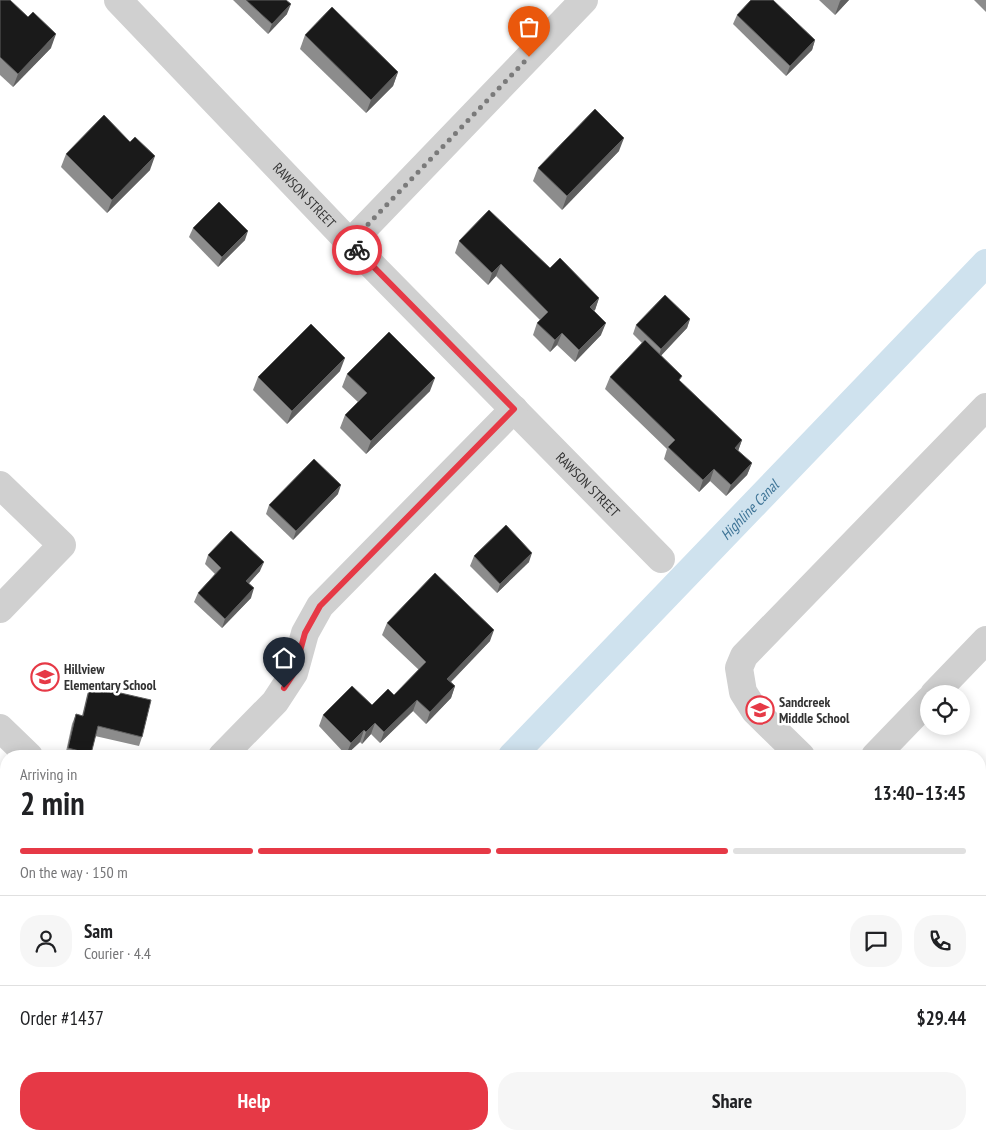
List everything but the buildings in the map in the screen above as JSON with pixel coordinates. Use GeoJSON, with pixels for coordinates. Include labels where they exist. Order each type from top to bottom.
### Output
{"type":"FeatureCollection","features":[{"type":"Feature","properties":{"kind":"street","name":"RAWSON STREET"},"geometry":{"type":"LineString","coordinates":[[118,0],[350,243],[661,558]]}},
{"type":"Feature","properties":{"kind":"street"},"geometry":{"type":"LineString","coordinates":[[350,243],[584,0]]}},
{"type":"Feature","properties":{"kind":"street"},"geometry":{"type":"LineString","coordinates":[[795,750],[756,711],[743,692],[739,668],[744,656],[986,407]]}},
{"type":"Feature","properties":{"kind":"street"},"geometry":{"type":"LineString","coordinates":[[228,750],[275,702],[294,673],[305,633],[320,606],[514,409]]}},
{"type":"Feature","properties":{"kind":"street"},"geometry":{"type":"LineString","coordinates":[[0,485],[62,545],[0,609]]}},
{"type":"Feature","properties":{"kind":"street"},"geometry":{"type":"LineString","coordinates":[[943,685],[986,640]]}},
{"type":"Feature","properties":{"kind":"street"},"geometry":{"type":"LineString","coordinates":[[881,750],[920,709]]}},
{"type":"Feature","properties":{"kind":"street"},"geometry":{"type":"LineString","coordinates":[[0,728],[22,750]]}},
{"type":"Feature","properties":{"kind":"waterway","name":"Highline Canal"},"geometry":{"type":"LineString","coordinates":[[518,750],[986,263]]}},
{"type":"Feature","properties":{"kind":"way so far"},"geometry":{"type":"LineString","coordinates":[[357,250],[350,243],[529,57]]}},
{"type":"Feature","properties":{"kind":"place","name":"Hillview Elementary School"},"geometry":{"type":"Point","coordinates":[45,677]}},
{"type":"Feature","properties":{"kind":"place","name":"Sandcreek Middle School"},"geometry":{"type":"Point","coordinates":[760,710]}},
{"type":"Feature","properties":{"kind":"route"},"geometry":{"type":"LineString","coordinates":[[284,688],[294,673],[305,633],[320,606],[514,409],[357,250]]}}]}
